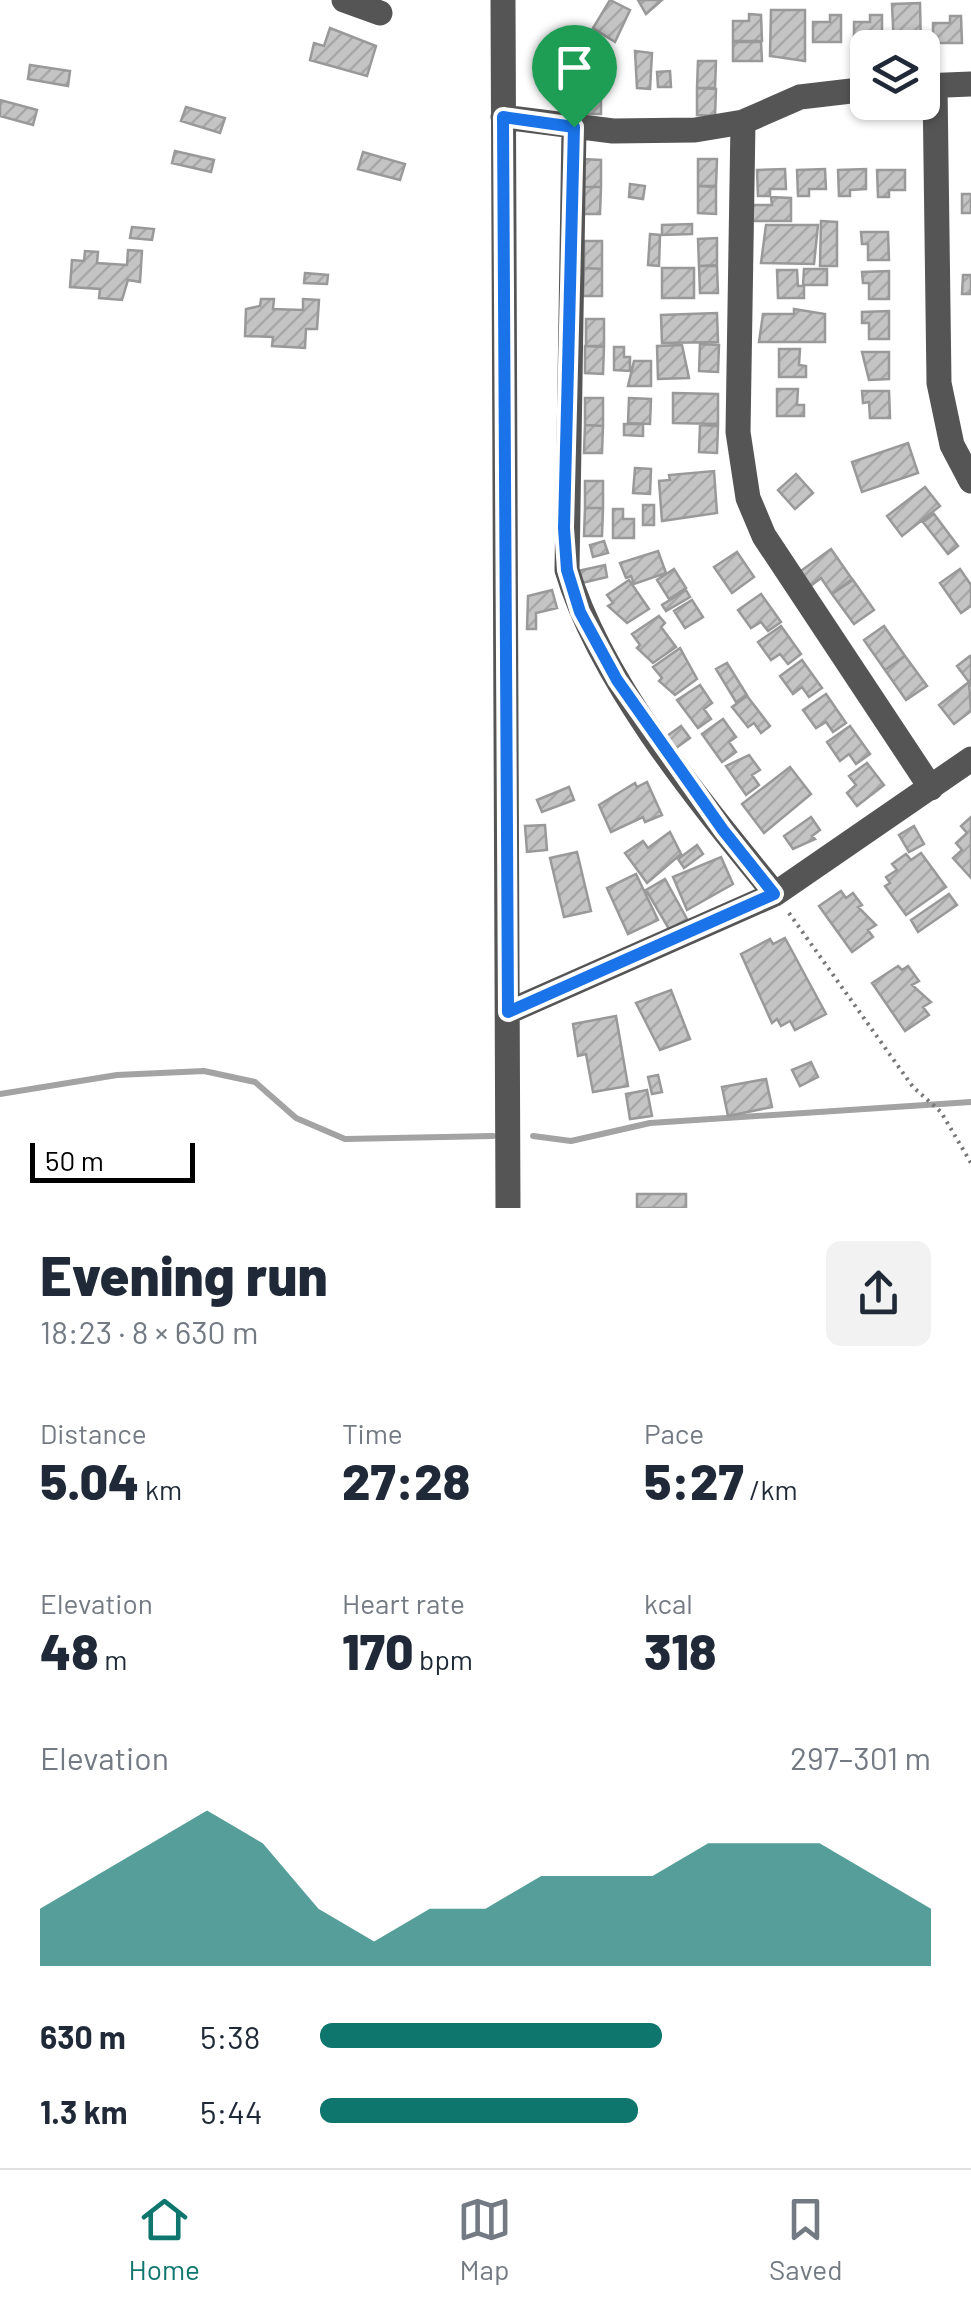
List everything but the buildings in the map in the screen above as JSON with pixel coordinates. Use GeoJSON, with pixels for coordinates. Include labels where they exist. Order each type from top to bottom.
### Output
{"type":"FeatureCollection","features":[{"type":"Feature","properties":{"kind":"street"},"geometry":{"type":"LineString","coordinates":[[344,0],[380,13]]}},
{"type":"Feature","properties":{"kind":"street"},"geometry":{"type":"LineString","coordinates":[[503,0],[508,1208]]}},
{"type":"Feature","properties":{"kind":"street"},"geometry":{"type":"LineString","coordinates":[[940,85],[971,84]]}},
{"type":"Feature","properties":{"kind":"street"},"geometry":{"type":"LineString","coordinates":[[503,117],[574,127],[696,130],[743,122],[800,96],[850,91]]}},
{"type":"Feature","properties":{"kind":"street"},"geometry":{"type":"LineString","coordinates":[[930,120],[939,383],[952,445],[971,482]]}},
{"type":"Feature","properties":{"kind":"street"},"geometry":{"type":"LineString","coordinates":[[743,122],[738,432],[748,498],[764,536],[931,788]]}},
{"type":"Feature","properties":{"kind":"street"},"geometry":{"type":"LineString","coordinates":[[574,127],[564,528],[567,570],[580,612],[617,680],[723,830],[774,894]]}},
{"type":"Feature","properties":{"kind":"street"},"geometry":{"type":"LineString","coordinates":[[508,1012],[774,894],[971,760]]}},
{"type":"Feature","properties":{"kind":"path"},"geometry":{"type":"LineString","coordinates":[[774,894],[913,1087],[940,1112],[971,1163]]}},
{"type":"Feature","properties":{"kind":"waterway"},"geometry":{"type":"LineString","coordinates":[[0,1094],[117,1075],[204,1071],[255,1082],[296,1118],[345,1139],[493,1136]]}},
{"type":"Feature","properties":{"kind":"waterway"},"geometry":{"type":"LineString","coordinates":[[533,1136],[571,1141],[650,1123],[971,1102]]}},
{"type":"Feature","properties":{"kind":"route"},"geometry":{"type":"LineString","coordinates":[[503,117],[574,127],[564,528],[567,570],[580,612],[617,680],[723,830],[774,894],[508,1012],[503,117]]}}]}
